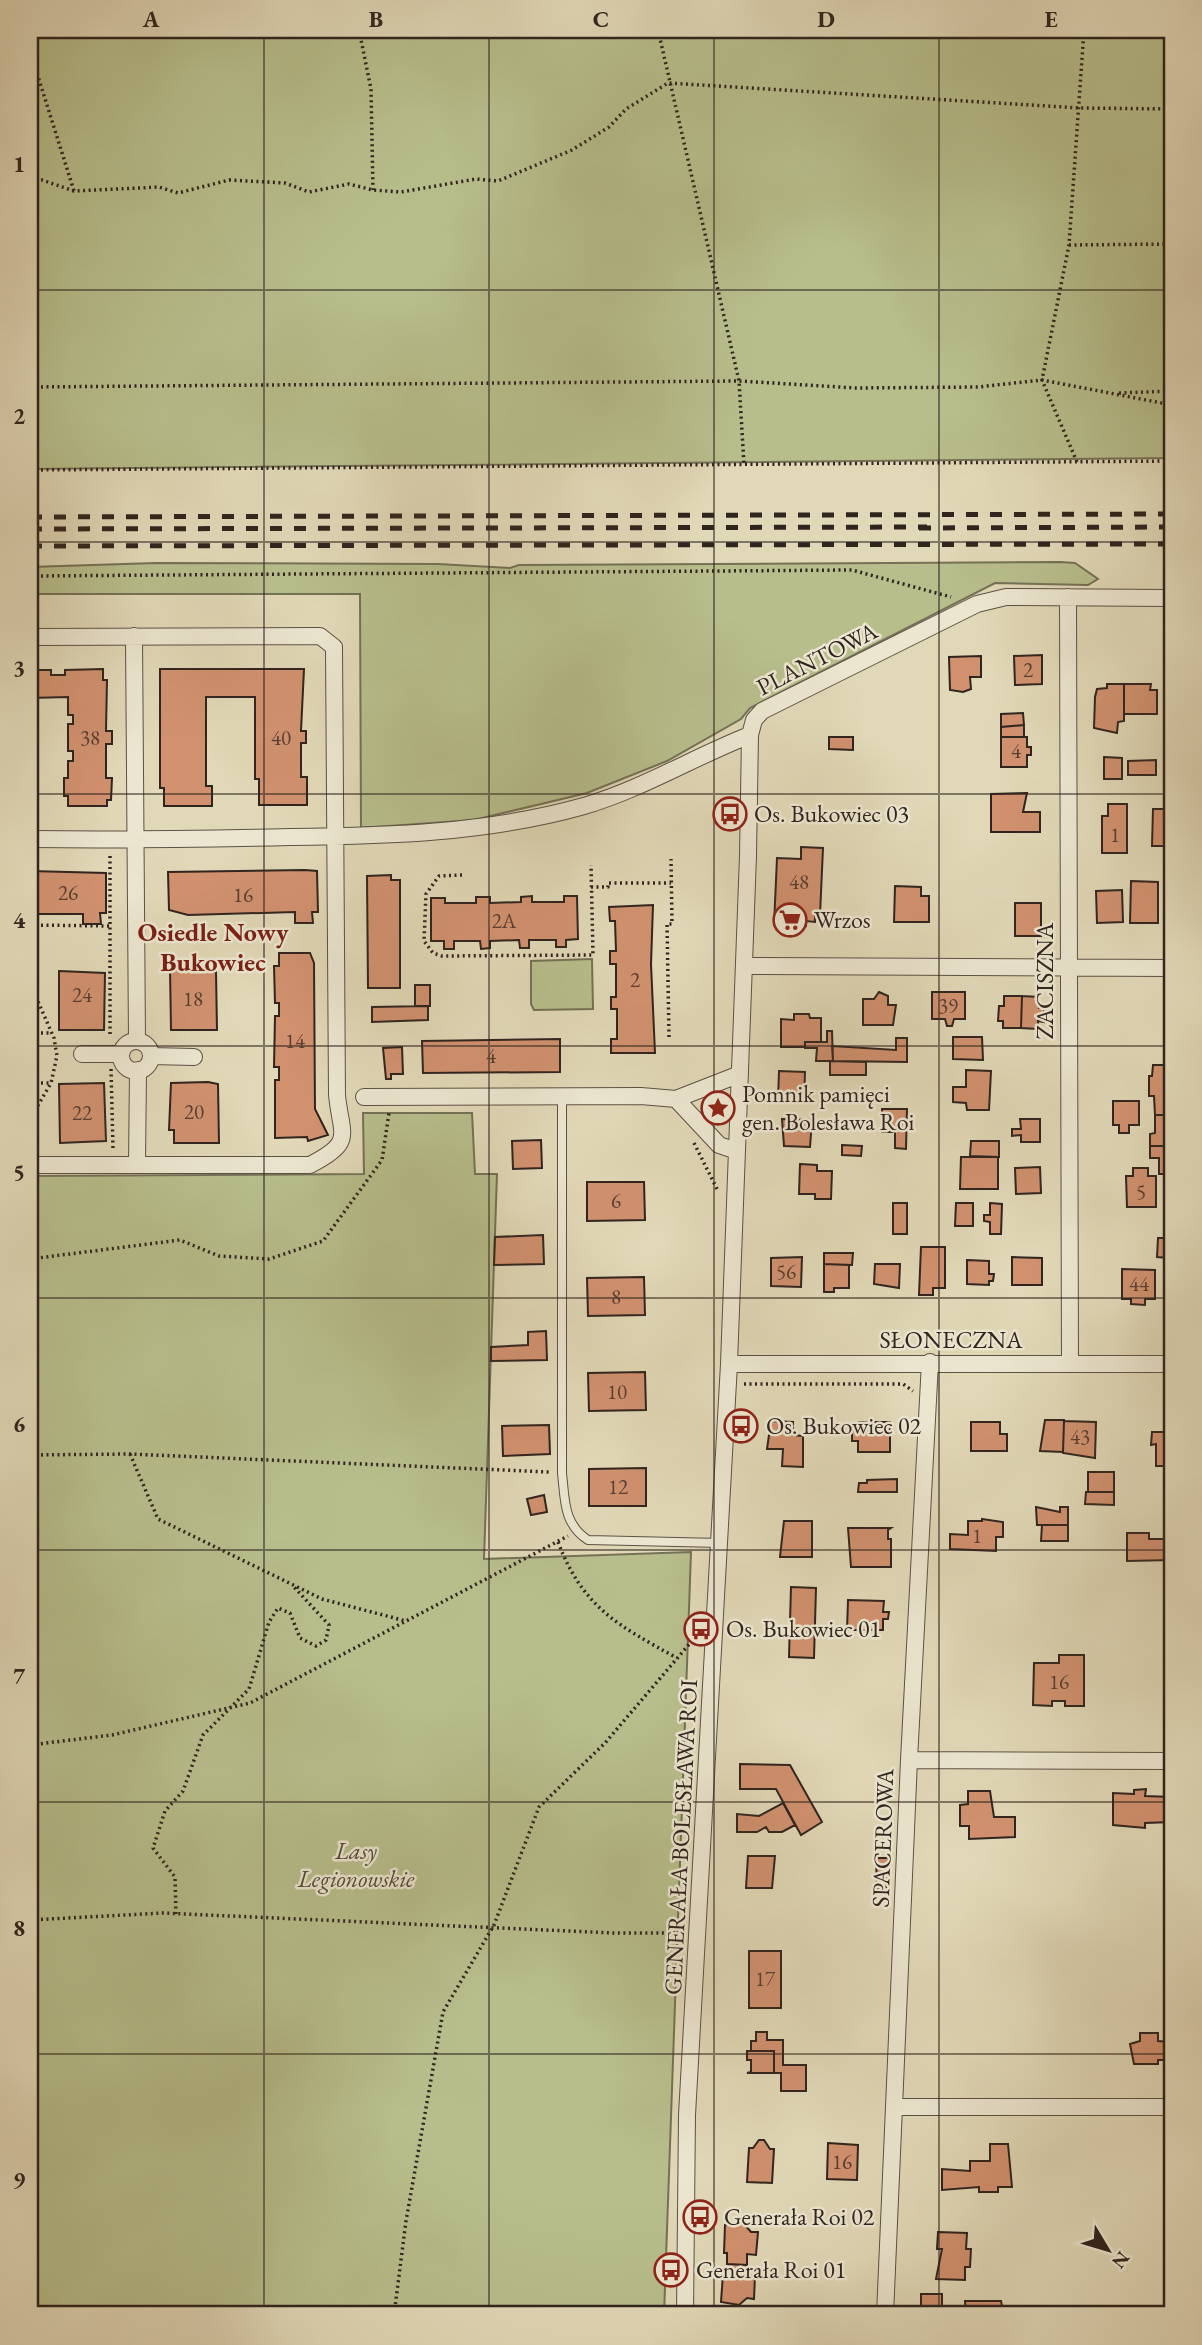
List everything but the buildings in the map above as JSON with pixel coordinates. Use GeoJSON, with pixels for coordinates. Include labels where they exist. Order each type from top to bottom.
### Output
{"type":"FeatureCollection","features":[{"type":"Feature","properties":{"kind":"street","name":"PLANTOWA"},"geometry":{"type":"LineString","coordinates":[[335,837],[454,831],[535,818],[586,805],[640,785],[750,735],[754,720],[762,711],[977,604],[1006,597],[1172,598]]}},
{"type":"Feature","properties":{"kind":"street","name":"ZACISZNA"},"geometry":{"type":"LineString","coordinates":[[1068,597],[1070,1364]]}},
{"type":"Feature","properties":{"kind":"street"},"geometry":{"type":"LineString","coordinates":[[134,636],[137,1041]]}},
{"type":"Feature","properties":{"kind":"street"},"geometry":{"type":"LineString","coordinates":[[30,637],[320,636],[331,642],[334,647],[337,1096],[345,1135],[335,1149],[310,1165],[30,1165]]}},
{"type":"Feature","properties":{"kind":"street","name":"GENERAŁA BOLESŁAWA ROI"},"geometry":{"type":"LineString","coordinates":[[685,2315],[687,2115],[729,1363],[750,735]]}},
{"type":"Feature","properties":{"kind":"street"},"geometry":{"type":"LineString","coordinates":[[30,839],[335,837]]}},
{"type":"Feature","properties":{"kind":"street"},"geometry":{"type":"LineString","coordinates":[[744,966],[1172,968]]}},
{"type":"Feature","properties":{"kind":"street"},"geometry":{"type":"LineString","coordinates":[[82,1055],[116,1054],[126,1044],[137,1041],[147,1046],[151,1056],[146,1067],[138,1070],[128,1068],[116,1054]]}},
{"type":"Feature","properties":{"kind":"street"},"geometry":{"type":"LineString","coordinates":[[151,1056],[194,1057]]}},
{"type":"Feature","properties":{"kind":"street"},"geometry":{"type":"LineString","coordinates":[[137,1163],[138,1070]]}},
{"type":"Feature","properties":{"kind":"street"},"geometry":{"type":"LineString","coordinates":[[364,1097],[676,1099],[740,1074]]}},
{"type":"Feature","properties":{"kind":"street"},"geometry":{"type":"LineString","coordinates":[[676,1099],[719,1145],[737,1151]]}},
{"type":"Feature","properties":{"kind":"street","name":"SPACEROWA"},"geometry":{"type":"LineString","coordinates":[[886,2315],[909,1760],[930,1362]]}},
{"type":"Feature","properties":{"kind":"street","name":"SŁONECZNA"},"geometry":{"type":"LineString","coordinates":[[729,1363],[1172,1364]]}},
{"type":"Feature","properties":{"kind":"street"},"geometry":{"type":"LineString","coordinates":[[909,1760],[1172,1761]]}},
{"type":"Feature","properties":{"kind":"street"},"geometry":{"type":"LineString","coordinates":[[895,2108],[1172,2107]]}},
{"type":"Feature","properties":{"kind":"lane"},"geometry":{"type":"LineString","coordinates":[[562,1097],[562,1473],[568,1518],[575,1530],[587,1540],[720,1543]]}},
{"type":"Feature","properties":{"kind":"path"},"geometry":{"type":"LineString","coordinates":[[30,30],[35,67],[74,191]]}},
{"type":"Feature","properties":{"kind":"path"},"geometry":{"type":"LineString","coordinates":[[359,30],[371,89],[373,190]]}},
{"type":"Feature","properties":{"kind":"path"},"geometry":{"type":"LineString","coordinates":[[658,30],[668,83],[739,381],[744,465]]}},
{"type":"Feature","properties":{"kind":"path"},"geometry":{"type":"LineString","coordinates":[[1077,463],[1042,380],[1069,244],[1084,30]]}},
{"type":"Feature","properties":{"kind":"path"},"geometry":{"type":"LineString","coordinates":[[30,181],[42,180],[74,191],[159,187],[178,193],[229,180],[285,183],[309,192],[349,184],[373,190],[401,192],[476,178],[498,181],[572,150],[610,127],[626,109],[668,83],[1080,108],[1172,109]]}},
{"type":"Feature","properties":{"kind":"path"},"geometry":{"type":"LineString","coordinates":[[1069,244],[1172,244]]}},
{"type":"Feature","properties":{"kind":"path"},"geometry":{"type":"LineString","coordinates":[[30,387],[739,381],[883,388],[978,387],[1042,380],[1172,404]]}},
{"type":"Feature","properties":{"kind":"path"},"geometry":{"type":"LineString","coordinates":[[1106,393],[1172,391]]}},
{"type":"Feature","properties":{"kind":"path"},"geometry":{"type":"LineString","coordinates":[[30,470],[1172,461]]}},
{"type":"Feature","properties":{"kind":"path"},"geometry":{"type":"LineString","coordinates":[[30,576],[852,570],[977,604]]}},
{"type":"Feature","properties":{"kind":"path"},"geometry":{"type":"LineString","coordinates":[[110,840],[110,926],[116,1054],[113,1155]]}},
{"type":"Feature","properties":{"kind":"path"},"geometry":{"type":"LineString","coordinates":[[669,1037],[667,924],[672,924],[671,859]]}},
{"type":"Feature","properties":{"kind":"path"},"geometry":{"type":"LineString","coordinates":[[462,875],[439,876],[426,894],[424,941],[433,953],[442,956],[593,955],[591,865]]}},
{"type":"Feature","properties":{"kind":"path"},"geometry":{"type":"LineString","coordinates":[[591,887],[608,887],[608,883],[671,883]]}},
{"type":"Feature","properties":{"kind":"path"},"geometry":{"type":"LineString","coordinates":[[30,925],[110,926]]}},
{"type":"Feature","properties":{"kind":"path"},"geometry":{"type":"LineString","coordinates":[[30,959],[30,976],[57,1056],[51,1083],[30,1119]]}},
{"type":"Feature","properties":{"kind":"path"},"geometry":{"type":"LineString","coordinates":[[30,1032],[51,1032]]}},
{"type":"Feature","properties":{"kind":"path"},"geometry":{"type":"LineString","coordinates":[[30,1083],[51,1083]]}},
{"type":"Feature","properties":{"kind":"path"},"geometry":{"type":"LineString","coordinates":[[30,1259],[180,1240],[219,1256],[269,1259],[323,1241],[382,1160],[391,1096]]}},
{"type":"Feature","properties":{"kind":"path"},"geometry":{"type":"LineString","coordinates":[[130,1454],[158,1519],[322,1599],[407,1621]]}},
{"type":"Feature","properties":{"kind":"path"},"geometry":{"type":"LineString","coordinates":[[30,1455],[130,1454],[562,1473]]}},
{"type":"Feature","properties":{"kind":"path"},"geometry":{"type":"LineString","coordinates":[[30,1745],[113,1735],[250,1703],[558,1542],[575,1530]]}},
{"type":"Feature","properties":{"kind":"path"},"geometry":{"type":"LineString","coordinates":[[558,1542],[588,1598],[614,1623],[677,1658]]}},
{"type":"Feature","properties":{"kind":"path"},"geometry":{"type":"LineString","coordinates":[[176,1914],[175,1877],[153,1848],[165,1811],[183,1791],[203,1735],[249,1689],[269,1622],[278,1608],[290,1613],[300,1637],[316,1646],[326,1640],[329,1625],[294,1587]]}},
{"type":"Feature","properties":{"kind":"path"},"geometry":{"type":"LineString","coordinates":[[394,2315],[406,2221],[443,2012],[494,1926],[539,1807],[605,1743],[697,1634]]}},
{"type":"Feature","properties":{"kind":"path"},"geometry":{"type":"LineString","coordinates":[[30,1920],[176,1914],[613,1933],[698,1931]]}},
{"type":"Feature","properties":{"kind":"green space"},"geometry":{"type":"Polygon","coordinates":[[[30,30],[1172,30],[1172,458],[30,469],[30,30]]]}},
{"type":"Feature","properties":{"kind":"green space"},"geometry":{"type":"Polygon","coordinates":[[[156,563],[438,564],[510,568],[519,565],[1075,563],[1098,579],[1088,585],[995,583],[750,708],[741,719],[667,761],[587,793],[474,820],[361,828],[360,594],[30,594],[30,567],[156,563]]]}},
{"type":"Feature","properties":{"kind":"green space"},"geometry":{"type":"Polygon","coordinates":[[[592,959],[593,1009],[534,1010],[531,1004],[531,961],[592,959]]]}},
{"type":"Feature","properties":{"kind":"green space","name":"Lasy Legionowskie"},"geometry":{"type":"Polygon","coordinates":[[[363,1113],[472,1113],[475,1174],[497,1174],[484,1559],[691,1552],[664,2315],[30,2315],[30,1176],[364,1174],[363,1113]]]}},
{"type":"Feature","properties":{"kind":"railway"},"geometry":{"type":"LineString","coordinates":[[30,517],[1172,514]]}},
{"type":"Feature","properties":{"kind":"railway"},"geometry":{"type":"LineString","coordinates":[[30,529],[927,527]]}},
{"type":"Feature","properties":{"kind":"railway"},"geometry":{"type":"LineString","coordinates":[[919,528],[1172,527]]}},
{"type":"Feature","properties":{"kind":"railway"},"geometry":{"type":"LineString","coordinates":[[30,546],[1172,544]]}},
{"type":"Feature","properties":{"kind":"place","name":"Os. Bukowiec 03"},"geometry":{"type":"Point","coordinates":[730,814]}},
{"type":"Feature","properties":{"kind":"place","name":"Wrzos"},"geometry":{"type":"Point","coordinates":[790,920]}},
{"type":"Feature","properties":{"kind":"place","name":"Pomnik pamięci gen. Bolesława Roi"},"geometry":{"type":"Point","coordinates":[718,1108]}},
{"type":"Feature","properties":{"kind":"place","name":"Os. Bukowiec 02"},"geometry":{"type":"Point","coordinates":[741,1426]}},
{"type":"Feature","properties":{"kind":"place","name":"Os. Bukowiec 01"},"geometry":{"type":"Point","coordinates":[701,1629]}},
{"type":"Feature","properties":{"kind":"place","name":"Generała Roi 02"},"geometry":{"type":"Point","coordinates":[700,2217]}},
{"type":"Feature","properties":{"kind":"place","name":"Generała Roi 01"},"geometry":{"type":"Point","coordinates":[671,2270]}},
{"type":"Feature","properties":{"kind":"district","name":"Osiedle Nowy Bukowiec"},"geometry":{"type":"Point","coordinates":[213,947]}}]}
